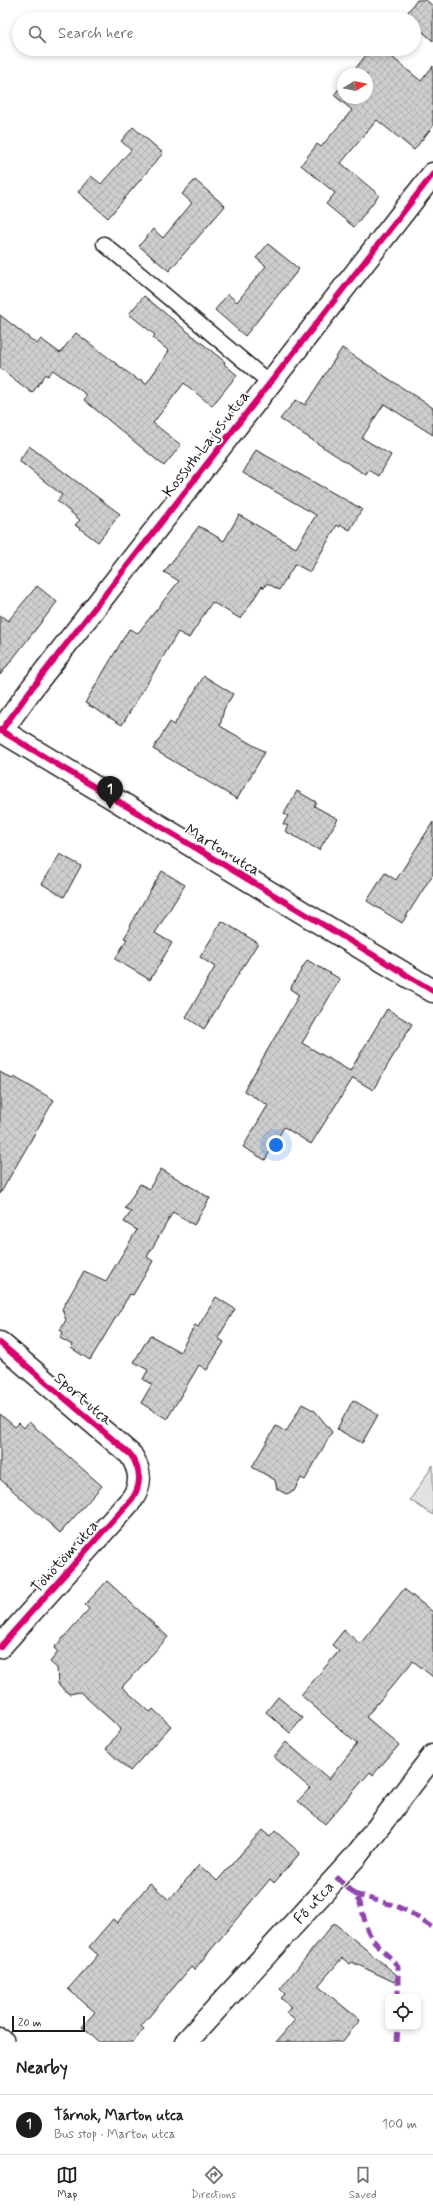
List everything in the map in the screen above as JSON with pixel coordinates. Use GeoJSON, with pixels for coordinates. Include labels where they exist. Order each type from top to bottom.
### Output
{"type":"FeatureCollection","features":[{"type":"Feature","properties":{"kind":"street","name":"Kossuth Lajos utca"},"geometry":{"type":"LineString","coordinates":[[1,730],[269,382],[433,174]]}},
{"type":"Feature","properties":{"kind":"street","name":"Marton utca"},"geometry":{"type":"LineString","coordinates":[[1,730],[433,991]]}},
{"type":"Feature","properties":{"kind":"street","name":"Sport utca"},"geometry":{"type":"LineString","coordinates":[[0,1343],[131,1455],[138,1466],[140,1479]]}},
{"type":"Feature","properties":{"kind":"street","name":"Töhötöm utca"},"geometry":{"type":"LineString","coordinates":[[0,1647],[132,1499],[138,1490],[140,1479]]}},
{"type":"Feature","properties":{"kind":"street","name":"Fő utca"},"geometry":{"type":"LineString","coordinates":[[186,2042],[356,1856],[433,1756]]}},
{"type":"Feature","properties":{"kind":"lane"},"geometry":{"type":"LineString","coordinates":[[104,244],[269,382]]}},
{"type":"Feature","properties":{"kind":"shaded area"},"geometry":{"type":"Polygon","coordinates":[[[433,1465],[433,1515],[410,1500],[433,1465]]]}},
{"type":"Feature","properties":{"kind":"building"},"geometry":{"type":"Polygon","coordinates":[[[417,0],[426,0],[433,6],[433,41],[421,30],[421,12],[408,12],[417,0]]]}},
{"type":"Feature","properties":{"kind":"building"},"geometry":{"type":"Polygon","coordinates":[[[365,56],[391,56],[421,81],[433,66],[433,126],[414,150],[377,120],[341,163],[379,195],[354,227],[326,204],[335,193],[301,165],[317,144],[321,147],[352,110],[345,104],[373,104],[373,68],[356,68],[365,56]]]}},
{"type":"Feature","properties":{"kind":"building"},"geometry":{"type":"Polygon","coordinates":[[[133,127],[163,153],[108,218],[78,192],[91,176],[101,184],[131,150],[121,141],[133,127]]]}},
{"type":"Feature","properties":{"kind":"building"},"geometry":{"type":"Polygon","coordinates":[[[195,180],[225,206],[169,271],[139,246],[153,229],[163,238],[192,203],[182,194],[195,180]]]}},
{"type":"Feature","properties":{"kind":"building"},"geometry":{"type":"Polygon","coordinates":[[[268,244],[299,269],[245,336],[215,310],[228,294],[237,302],[266,266],[256,258],[268,244]]]}},
{"type":"Feature","properties":{"kind":"building"},"geometry":{"type":"Polygon","coordinates":[[[144,296],[225,362],[224,364],[237,375],[212,406],[184,383],[153,423],[181,445],[164,466],[84,400],[87,395],[53,370],[48,376],[46,374],[32,393],[0,368],[0,315],[37,344],[41,339],[60,353],[76,333],[139,381],[140,379],[146,384],[169,351],[153,338],[155,335],[129,314],[144,296]]]}},
{"type":"Feature","properties":{"kind":"building"},"geometry":{"type":"Polygon","coordinates":[[[342,348],[433,408],[433,435],[384,404],[362,438],[391,455],[379,476],[369,470],[366,475],[280,419],[296,400],[305,405],[342,348]]]}},
{"type":"Feature","properties":{"kind":"building"},"geometry":{"type":"Polygon","coordinates":[[[29,446],[120,514],[98,542],[75,525],[80,520],[57,501],[62,495],[19,461],[29,446]]]}},
{"type":"Feature","properties":{"kind":"building"},"geometry":{"type":"Polygon","coordinates":[[[256,450],[362,509],[350,530],[341,525],[340,527],[337,525],[310,572],[295,564],[279,590],[267,583],[264,588],[262,586],[241,619],[212,602],[189,638],[178,632],[122,725],[85,703],[129,629],[138,633],[179,581],[164,572],[199,526],[224,541],[239,515],[296,548],[316,515],[243,473],[256,450]]]}},
{"type":"Feature","properties":{"kind":"building"},"geometry":{"type":"Polygon","coordinates":[[[37,586],[57,602],[0,675],[0,615],[8,621],[37,586]]]}},
{"type":"Feature","properties":{"kind":"building"},"geometry":{"type":"Polygon","coordinates":[[[204,676],[233,694],[224,709],[220,726],[265,752],[237,799],[153,749],[170,722],[174,725],[204,676]]]}},
{"type":"Feature","properties":{"kind":"building"},"geometry":{"type":"Polygon","coordinates":[[[297,791],[316,802],[314,806],[338,819],[319,850],[285,831],[288,826],[283,824],[288,816],[284,814],[297,791]]]}},
{"type":"Feature","properties":{"kind":"building"},"geometry":{"type":"Polygon","coordinates":[[[433,822],[433,874],[402,923],[367,901],[385,873],[396,880],[433,822]]]}},
{"type":"Feature","properties":{"kind":"building"},"geometry":{"type":"Polygon","coordinates":[[[60,854],[81,866],[64,897],[42,884],[60,854]]]}},
{"type":"Feature","properties":{"kind":"building"},"geometry":{"type":"Polygon","coordinates":[[[162,871],[185,885],[155,933],[172,943],[150,980],[115,959],[127,939],[124,938],[131,927],[129,926],[162,871]]]}},
{"type":"Feature","properties":{"kind":"building"},"geometry":{"type":"Polygon","coordinates":[[[222,921],[258,943],[204,1029],[186,1017],[215,967],[200,957],[222,921]]]}},
{"type":"Feature","properties":{"kind":"building"},"geometry":{"type":"Polygon","coordinates":[[[307,960],[340,979],[302,1043],[350,1071],[387,1009],[412,1024],[373,1090],[353,1078],[311,1144],[284,1127],[265,1160],[243,1147],[268,1105],[244,1091],[299,995],[290,989],[307,960]]]}},
{"type":"Feature","properties":{"kind":"building"},"geometry":{"type":"Polygon","coordinates":[[[0,1072],[12,1079],[14,1077],[54,1100],[0,1194],[0,1072]]]}},
{"type":"Feature","properties":{"kind":"building"},"geometry":{"type":"Polygon","coordinates":[[[161,1169],[210,1198],[194,1225],[173,1212],[147,1257],[153,1261],[133,1295],[130,1294],[90,1360],[71,1348],[72,1345],[60,1338],[63,1332],[60,1330],[66,1320],[62,1309],[84,1271],[106,1281],[137,1230],[124,1222],[131,1212],[125,1208],[140,1184],[149,1189],[161,1169]]]}},
{"type":"Feature","properties":{"kind":"building"},"geometry":{"type":"Polygon","coordinates":[[[216,1297],[235,1309],[218,1338],[224,1342],[207,1370],[199,1365],[167,1419],[141,1403],[152,1384],[143,1379],[148,1370],[134,1362],[150,1335],[180,1352],[195,1325],[198,1327],[216,1297]]]}},
{"type":"Feature","properties":{"kind":"building"},"geometry":{"type":"Polygon","coordinates":[[[353,1400],[378,1415],[362,1443],[337,1429],[353,1400]]]}},
{"type":"Feature","properties":{"kind":"building"},"geometry":{"type":"Polygon","coordinates":[[[302,1404],[315,1411],[332,1432],[305,1480],[301,1478],[294,1491],[286,1494],[277,1489],[275,1480],[252,1467],[276,1426],[286,1432],[302,1404]]]}},
{"type":"Feature","properties":{"kind":"building"},"geometry":{"type":"Polygon","coordinates":[[[0,1414],[15,1427],[19,1423],[24,1428],[29,1422],[102,1486],[60,1533],[0,1479],[0,1414]]]}},
{"type":"Feature","properties":{"kind":"building"},"geometry":{"type":"Polygon","coordinates":[[[107,1581],[168,1637],[122,1687],[150,1712],[153,1709],[171,1726],[130,1771],[106,1749],[121,1729],[80,1692],[69,1694],[58,1684],[57,1668],[50,1662],[58,1652],[54,1648],[89,1609],[85,1605],[107,1581]]]}},
{"type":"Feature","properties":{"kind":"building"},"geometry":{"type":"Polygon","coordinates":[[[404,1589],[433,1612],[433,1677],[413,1661],[366,1717],[399,1745],[373,1775],[370,1772],[325,1824],[298,1801],[310,1788],[274,1757],[286,1742],[329,1779],[357,1744],[301,1695],[339,1651],[332,1645],[344,1630],[360,1644],[404,1589]]]}},
{"type":"Feature","properties":{"kind":"building"},"geometry":{"type":"Polygon","coordinates":[[[278,1697],[303,1718],[290,1733],[266,1712],[278,1697]]]}},
{"type":"Feature","properties":{"kind":"building"},"geometry":{"type":"Polygon","coordinates":[[[262,1830],[270,1837],[275,1831],[300,1853],[274,1883],[270,1879],[194,1970],[191,1967],[141,2026],[144,2029],[133,2042],[99,2042],[82,2027],[95,2012],[68,1989],[98,1955],[89,1947],[113,1919],[117,1923],[150,1883],[169,1900],[199,1865],[217,1881],[262,1830]]]}},
{"type":"Feature","properties":{"kind":"building"},"geometry":{"type":"Polygon","coordinates":[[[334,1923],[398,1976],[394,1982],[352,1962],[350,1964],[342,1958],[318,1986],[360,2020],[342,2042],[276,2042],[295,2020],[286,2013],[291,2007],[281,1998],[285,1994],[280,1989],[334,1923]]]}},
{"type":"Feature","properties":{"kind":"marked path"},"geometry":{"type":"LineString","coordinates":[[336,1877],[354,1894],[360,1903],[367,1929],[372,1939],[398,1966],[398,1994]]}},
{"type":"Feature","properties":{"kind":"marked path"},"geometry":{"type":"LineString","coordinates":[[354,1894],[396,1906],[411,1913],[433,1928]]}},
{"type":"Feature","properties":{"kind":"marked path"},"geometry":{"type":"LineString","coordinates":[[397,2042],[398,2030]]}},
{"type":"Feature","properties":{"kind":"cycle path"},"geometry":{"type":"LineString","coordinates":[[1,731],[32,688],[433,174]]}},
{"type":"Feature","properties":{"kind":"cycle path"},"geometry":{"type":"LineString","coordinates":[[0,730],[433,991]]}},
{"type":"Feature","properties":{"kind":"cycle path"},"geometry":{"type":"LineString","coordinates":[[0,1343],[131,1455],[137,1467],[139,1477],[139,1483],[132,1499],[0,1647]]}},
{"type":"Feature","properties":{"kind":"place","name":"Tárnok, Marton utca"},"geometry":{"type":"Point","coordinates":[110,809]}}]}
